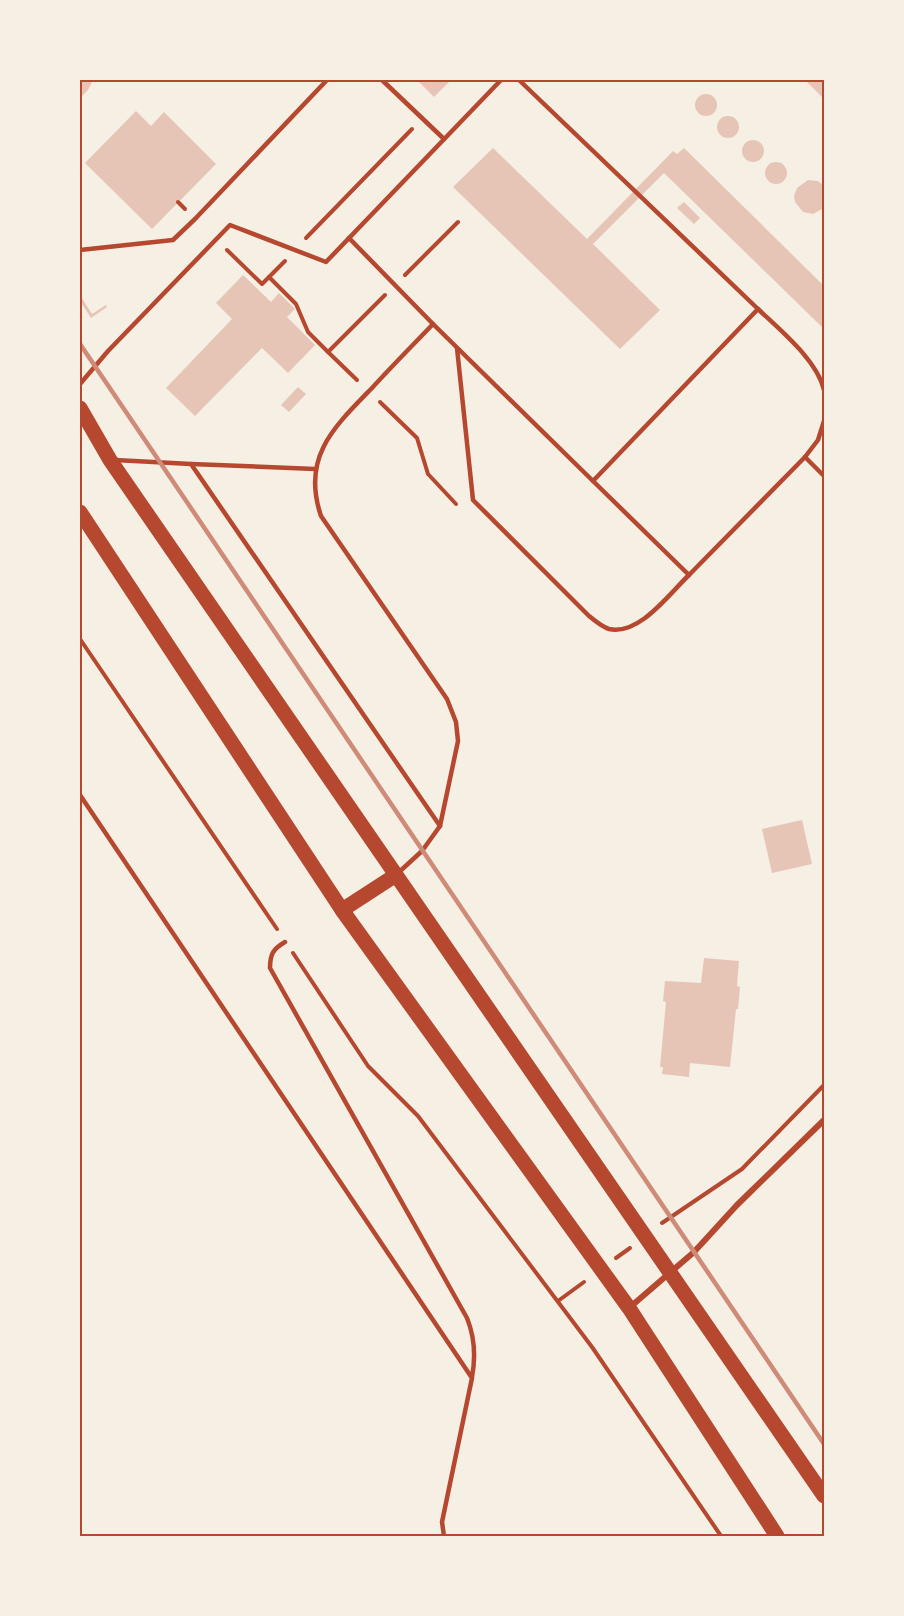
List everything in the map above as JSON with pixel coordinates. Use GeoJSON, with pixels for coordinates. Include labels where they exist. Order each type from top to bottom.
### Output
{"type":"FeatureCollection","features":[{"type":"Feature","properties":{"kind":"main road"},"geometry":{"type":"LineString","coordinates":[[80,408],[110,460],[825,1496]]}},
{"type":"Feature","properties":{"kind":"main road"},"geometry":{"type":"LineString","coordinates":[[80,512],[342,910],[629,1308],[777,1536]]}},
{"type":"Feature","properties":{"kind":"main road"},"geometry":{"type":"LineString","coordinates":[[342,910],[396,875]]}},
{"type":"Feature","properties":{"kind":"street"},"geometry":{"type":"LineString","coordinates":[[629,1308],[694,1252],[737,1205],[825,1120]]}},
{"type":"Feature","properties":{"kind":"lane"},"geometry":{"type":"LineString","coordinates":[[80,250],[173,240],[327,80]]}},
{"type":"Feature","properties":{"kind":"lane"},"geometry":{"type":"LineString","coordinates":[[382,80],[444,139]]}},
{"type":"Feature","properties":{"kind":"lane"},"geometry":{"type":"LineString","coordinates":[[80,384],[123,335],[230,225],[326,262],[501,80]]}},
{"type":"Feature","properties":{"kind":"lane"},"geometry":{"type":"LineString","coordinates":[[519,80],[758,309],[807,359],[825,390]]}},
{"type":"Feature","properties":{"kind":"lane"},"geometry":{"type":"LineString","coordinates":[[349,238],[457,348],[689,575]]}},
{"type":"Feature","properties":{"kind":"lane"},"geometry":{"type":"LineString","coordinates":[[593,481],[758,309]]}},
{"type":"Feature","properties":{"kind":"lane"},"geometry":{"type":"LineString","coordinates":[[396,875],[422,851],[440,826],[458,741],[456,722],[447,699],[321,516],[315,499],[315,469],[323,444],[336,425],[433,324]]}},
{"type":"Feature","properties":{"kind":"lane"},"geometry":{"type":"LineString","coordinates":[[457,348],[473,500],[589,616],[607,629],[623,630],[639,624],[805,457],[818,440],[825,421]]}},
{"type":"Feature","properties":{"kind":"lane"},"geometry":{"type":"LineString","coordinates":[[805,457],[825,476]]}},
{"type":"Feature","properties":{"kind":"lane"},"geometry":{"type":"LineString","coordinates":[[110,460],[315,469]]}},
{"type":"Feature","properties":{"kind":"lane"},"geometry":{"type":"LineString","coordinates":[[191,464],[440,826]]}},
{"type":"Feature","properties":{"kind":"lane"},"geometry":{"type":"LineString","coordinates":[[80,795],[472,1378]]}},
{"type":"Feature","properties":{"kind":"lane"},"geometry":{"type":"LineString","coordinates":[[285,942],[270,956],[270,968],[467,1318],[472,1332],[475,1360],[442,1522],[444,1536]]}},
{"type":"Feature","properties":{"kind":"path"},"geometry":{"type":"LineString","coordinates":[[458,222],[328,352],[417,438],[428,474],[460,507]]}},
{"type":"Feature","properties":{"kind":"path"},"geometry":{"type":"LineString","coordinates":[[80,639],[368,1066],[418,1116],[558,1301],[722,1536]]}},
{"type":"Feature","properties":{"kind":"path"},"geometry":{"type":"LineString","coordinates":[[558,1301],[682,1208],[742,1169],[825,1085]]}},
{"type":"Feature","properties":{"kind":"building"},"geometry":{"type":"Polygon","coordinates":[[[80,80],[93,80],[88,90],[80,98],[80,80]]]}},
{"type":"Feature","properties":{"kind":"building"},"geometry":{"type":"Polygon","coordinates":[[[417,80],[451,80],[434,97],[417,80]]]}},
{"type":"Feature","properties":{"kind":"building"},"geometry":{"type":"Polygon","coordinates":[[[805,80],[824,80],[824,99],[805,80]]]}},
{"type":"Feature","properties":{"kind":"building"},"geometry":{"type":"Polygon","coordinates":[[[706,94],[714,97],[717,105],[714,113],[706,116],[698,113],[695,105],[698,97],[706,94]]]}},
{"type":"Feature","properties":{"kind":"building"},"geometry":{"type":"Polygon","coordinates":[[[136,111],[151,126],[164,112],[216,164],[152,229],[85,163],[136,111]]]}},
{"type":"Feature","properties":{"kind":"building"},"geometry":{"type":"Polygon","coordinates":[[[728,116],[736,119],[739,127],[736,135],[728,138],[720,135],[717,127],[720,119],[728,116]]]}},
{"type":"Feature","properties":{"kind":"building"},"geometry":{"type":"Polygon","coordinates":[[[753,140],[761,143],[764,151],[761,159],[753,162],[745,159],[742,151],[745,143],[753,140]]]}},
{"type":"Feature","properties":{"kind":"building"},"geometry":{"type":"Polygon","coordinates":[[[493,148],[587,239],[673,151],[677,154],[684,148],[824,286],[824,329],[664,173],[593,244],[660,310],[620,349],[453,187],[493,148]]]}},
{"type":"Feature","properties":{"kind":"building"},"geometry":{"type":"Polygon","coordinates":[[[776,162],[784,165],[787,173],[784,181],[776,184],[768,181],[765,173],[768,165],[776,162]]]}},
{"type":"Feature","properties":{"kind":"building"},"geometry":{"type":"Polygon","coordinates":[[[808,180],[818,181],[824,186],[824,208],[813,214],[803,212],[795,202],[794,196],[797,188],[808,180]]]}},
{"type":"Feature","properties":{"kind":"building"},"geometry":{"type":"Polygon","coordinates":[[[684,202],[700,218],[694,224],[677,208],[684,202]]]}},
{"type":"Feature","properties":{"kind":"building"},"geometry":{"type":"Polygon","coordinates":[[[243,275],[271,302],[279,293],[295,309],[287,317],[315,345],[288,373],[262,348],[195,416],[166,388],[232,319],[216,303],[243,275]]]}},
{"type":"Feature","properties":{"kind":"building"},"geometry":{"type":"Polygon","coordinates":[[[80,295],[92,314],[106,305],[107,307],[91,318],[80,301],[80,295]]]}},
{"type":"Feature","properties":{"kind":"building"},"geometry":{"type":"Polygon","coordinates":[[[298,387],[306,394],[289,412],[281,405],[298,387]]]}},
{"type":"Feature","properties":{"kind":"building"},"geometry":{"type":"Polygon","coordinates":[[[802,820],[812,864],[772,873],[762,829],[802,820]]]}},
{"type":"Feature","properties":{"kind":"building"},"geometry":{"type":"Polygon","coordinates":[[[704,958],[739,961],[737,986],[740,987],[730,1067],[690,1063],[689,1077],[662,1074],[663,1067],[660,1067],[666,1002],[663,1001],[665,981],[701,983],[704,958]]]}},
{"type":"Feature","properties":{"kind":"railway"},"geometry":{"type":"LineString","coordinates":[[80,344],[824,1444]]}}]}
